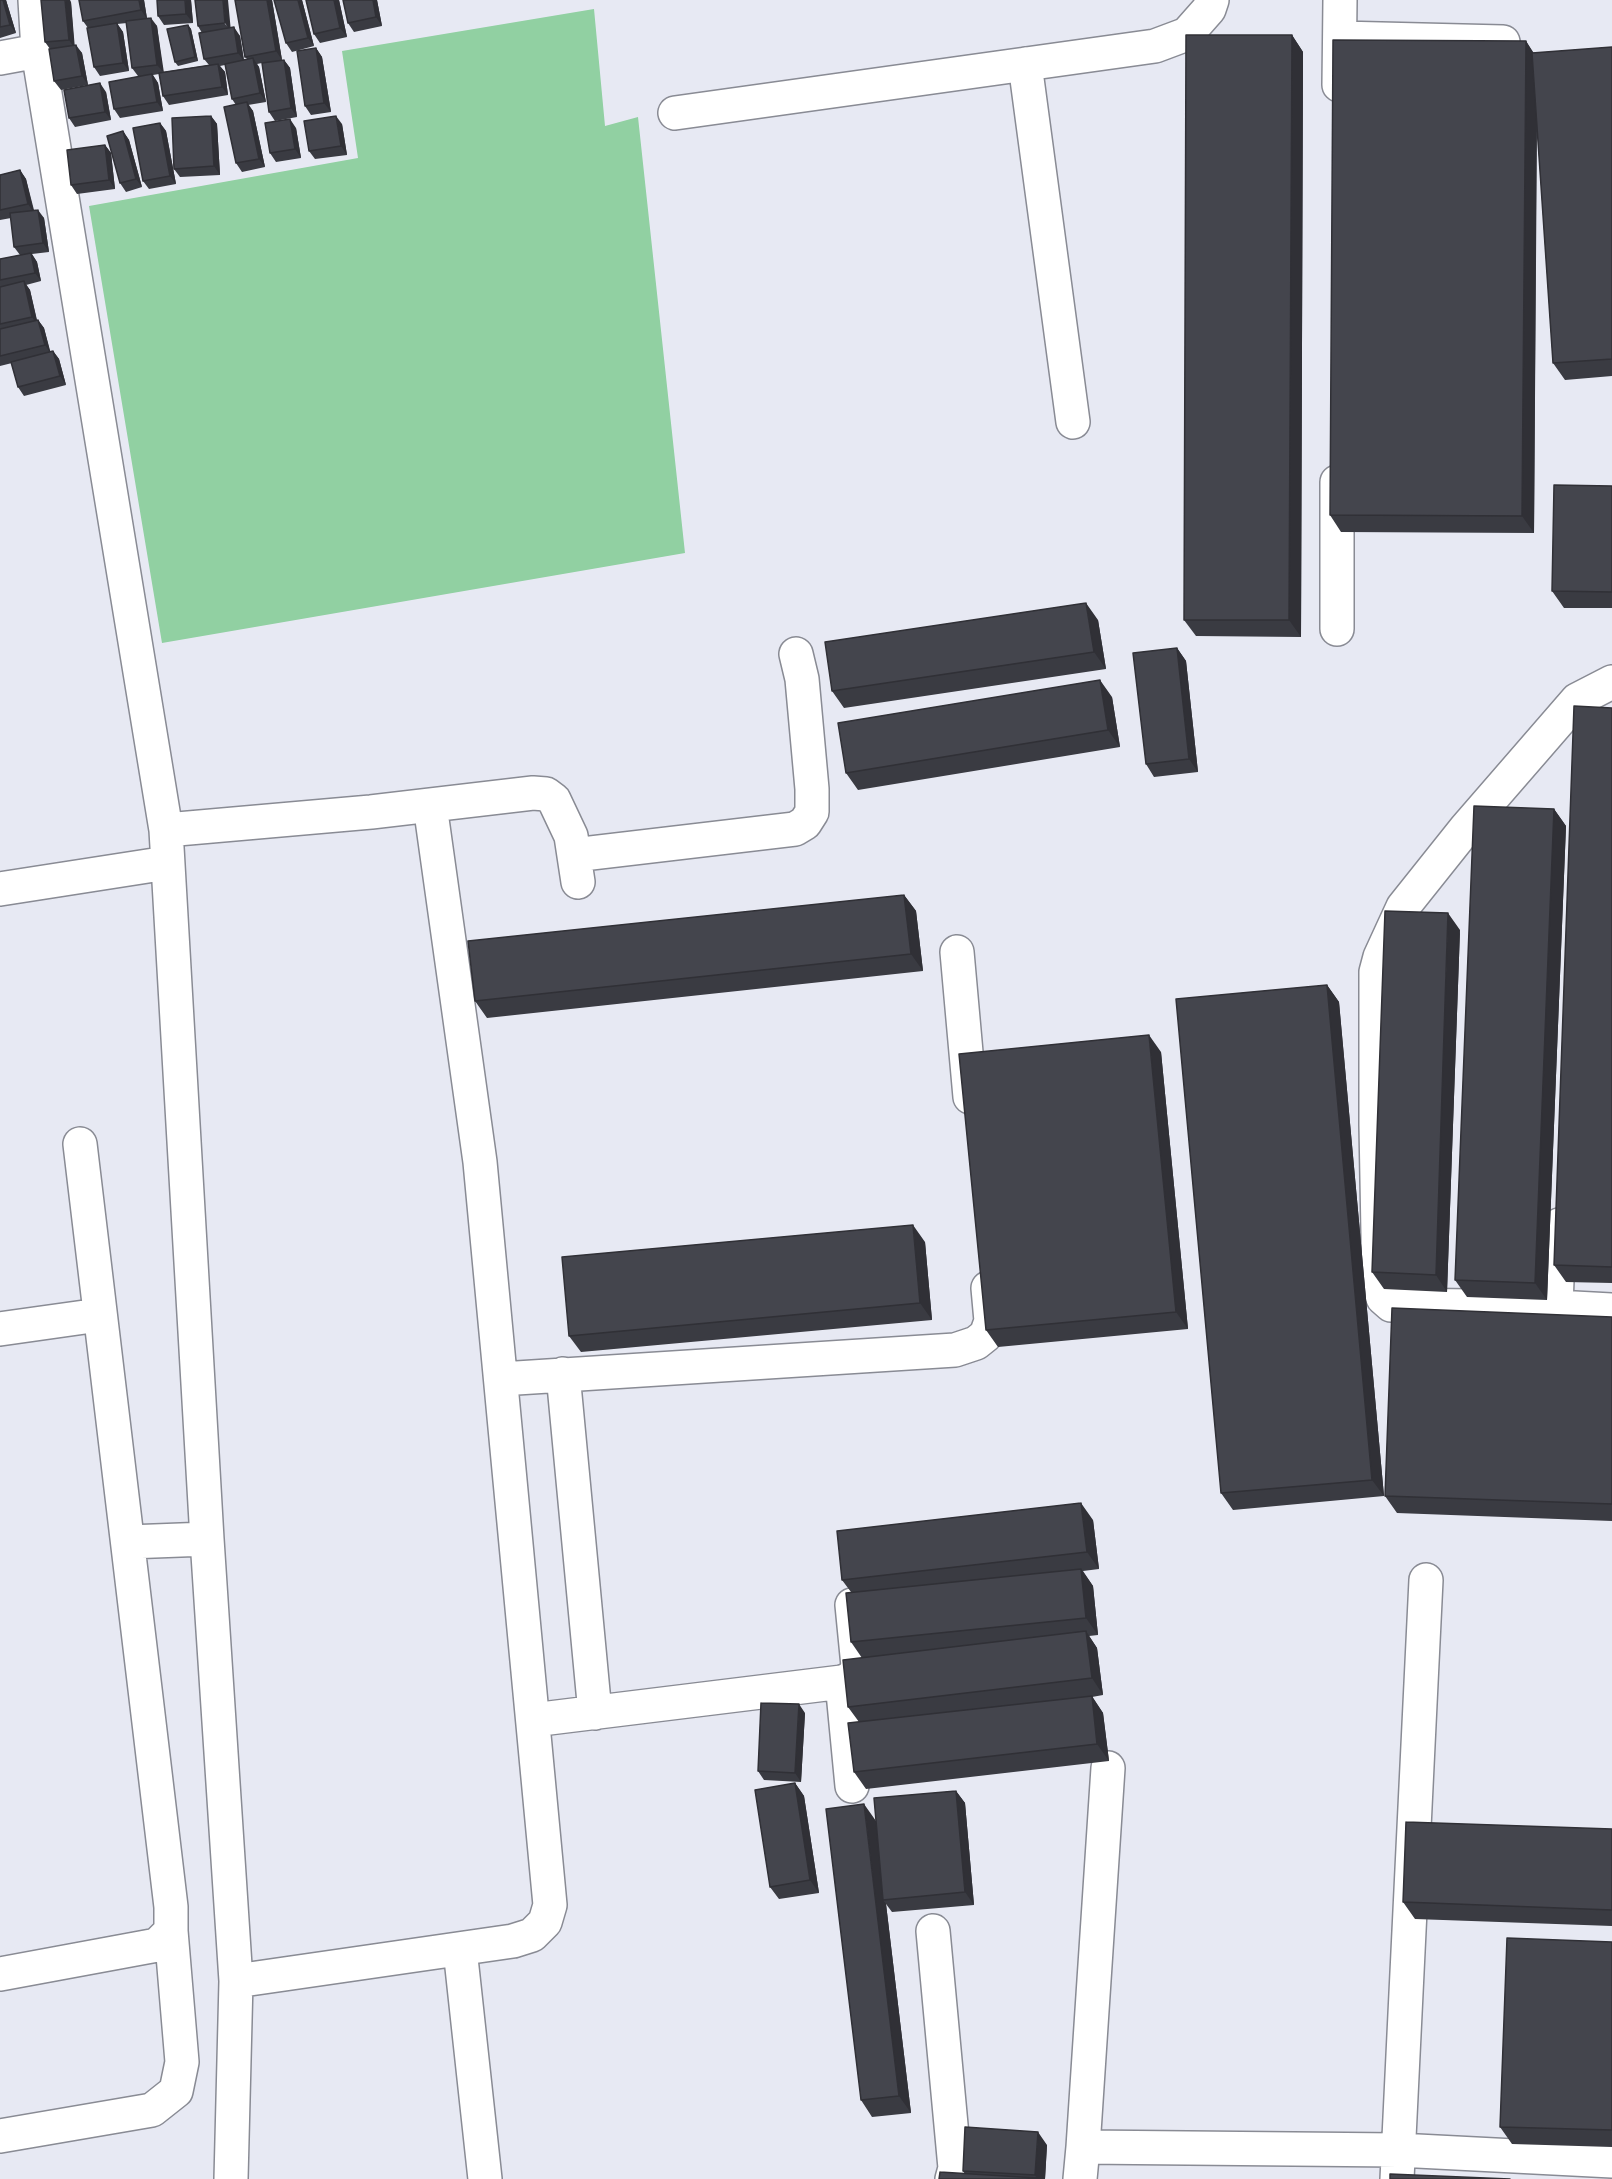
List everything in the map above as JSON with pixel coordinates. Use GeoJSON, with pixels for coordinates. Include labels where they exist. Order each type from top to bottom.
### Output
{"type":"FeatureCollection","features":[{"type":"Feature","properties":{"kind":"street"},"geometry":{"type":"LineString","coordinates":[[35,0],[38,51],[166,830],[207,1539],[236,1981],[231,2179]]}},
{"type":"Feature","properties":{"kind":"street"},"geometry":{"type":"LineString","coordinates":[[675,113],[1155,46],[1186,34],[1209,9],[1212,0]]}},
{"type":"Feature","properties":{"kind":"street"},"geometry":{"type":"LineString","coordinates":[[1339,109],[1340,0]]}},
{"type":"Feature","properties":{"kind":"street"},"geometry":{"type":"LineString","coordinates":[[1340,38],[1503,42]]}},
{"type":"Feature","properties":{"kind":"street"},"geometry":{"type":"LineString","coordinates":[[0,58],[38,51]]}},
{"type":"Feature","properties":{"kind":"street"},"geometry":{"type":"LineString","coordinates":[[1025,64],[1073,422]]}},
{"type":"Feature","properties":{"kind":"street"},"geometry":{"type":"LineString","coordinates":[[1337,629],[1338,452]]}},
{"type":"Feature","properties":{"kind":"street"},"geometry":{"type":"LineString","coordinates":[[166,830],[430,806],[533,792],[546,794],[554,800],[571,836],[576,868],[795,829],[805,823],[812,812],[802,679],[796,654]]}},
{"type":"Feature","properties":{"kind":"street"},"geometry":{"type":"LineString","coordinates":[[1612,682],[1577,700],[1466,828],[1403,907],[1380,957],[1377,972],[1376,1125],[1379,1288],[1383,1298],[1391,1305],[1612,1310]]}},
{"type":"Feature","properties":{"kind":"street"},"geometry":{"type":"LineString","coordinates":[[1576,747],[1577,700]]}},
{"type":"Feature","properties":{"kind":"street"},"geometry":{"type":"LineString","coordinates":[[236,1981],[513,1941],[532,1935],[545,1922],[550,1905],[480,1162],[430,806]]}},
{"type":"Feature","properties":{"kind":"street"},"geometry":{"type":"LineString","coordinates":[[0,889],[167,862]]}},
{"type":"Feature","properties":{"kind":"street"},"geometry":{"type":"LineString","coordinates":[[957,952],[974,1131]]}},
{"type":"Feature","properties":{"kind":"street"},"geometry":{"type":"LineString","coordinates":[[0,2136],[152,2110],[177,2091],[182,2062],[171,1907],[80,1144]]}},
{"type":"Feature","properties":{"kind":"street"},"geometry":{"type":"LineString","coordinates":[[1556,1307],[1560,1200]]}},
{"type":"Feature","properties":{"kind":"street"},"geometry":{"type":"LineString","coordinates":[[501,1379],[955,1350],[976,1343],[986,1335],[991,1321],[986,1261]]}},
{"type":"Feature","properties":{"kind":"street"},"geometry":{"type":"LineString","coordinates":[[0,1329],[99,1315]]}},
{"type":"Feature","properties":{"kind":"street"},"geometry":{"type":"LineString","coordinates":[[563,1374],[594,1713]]}},
{"type":"Feature","properties":{"kind":"street"},"geometry":{"type":"LineString","coordinates":[[128,1542],[207,1539]]}},
{"type":"Feature","properties":{"kind":"street"},"geometry":{"type":"LineString","coordinates":[[533,1720],[842,1682],[853,1678],[858,1666],[849,1571]]}},
{"type":"Feature","properties":{"kind":"street"},"geometry":{"type":"LineString","coordinates":[[1397,2164],[1426,1580]]}},
{"type":"Feature","properties":{"kind":"street"},"geometry":{"type":"LineString","coordinates":[[842,1682],[852,1786]]}},
{"type":"Feature","properties":{"kind":"street"},"geometry":{"type":"LineString","coordinates":[[1108,1768],[1082,2163],[1397,2164],[1612,2161]]}},
{"type":"Feature","properties":{"kind":"street"},"geometry":{"type":"LineString","coordinates":[[0,1974],[158,1945],[171,1931]]}},
{"type":"Feature","properties":{"kind":"street"},"geometry":{"type":"LineString","coordinates":[[933,1931],[955,2168],[952,2179]]}},
{"type":"Feature","properties":{"kind":"street"},"geometry":{"type":"LineString","coordinates":[[459,1949],[484,2179]]}},
{"type":"Feature","properties":{"kind":"green space"},"geometry":{"type":"Polygon","coordinates":[[[594,9],[605,126],[638,117],[685,553],[162,643],[89,206],[358,158],[342,51],[594,9]]]}},
{"type":"Feature","properties":{"kind":"building"},"geometry":{"type":"Polygon","coordinates":[[[0,0],[3,0],[10,25],[0,27],[0,0]]]}},
{"type":"Feature","properties":{"kind":"building"},"geometry":{"type":"Polygon","coordinates":[[[41,0],[65,0],[69,40],[45,42],[41,0]]]}},
{"type":"Feature","properties":{"kind":"building"},"geometry":{"type":"Polygon","coordinates":[[[79,0],[139,0],[141,10],[83,21],[79,0]]]}},
{"type":"Feature","properties":{"kind":"building"},"geometry":{"type":"Polygon","coordinates":[[[157,0],[185,0],[186,14],[158,16],[157,0]]]}},
{"type":"Feature","properties":{"kind":"building"},"geometry":{"type":"Polygon","coordinates":[[[195,0],[223,0],[225,23],[198,26],[195,0]]]}},
{"type":"Feature","properties":{"kind":"building"},"geometry":{"type":"Polygon","coordinates":[[[235,0],[267,0],[276,51],[245,57],[235,0]]]}},
{"type":"Feature","properties":{"kind":"building"},"geometry":{"type":"Polygon","coordinates":[[[274,0],[298,0],[308,38],[286,43],[274,0]]]}},
{"type":"Feature","properties":{"kind":"building"},"geometry":{"type":"Polygon","coordinates":[[[306,0],[334,0],[340,28],[314,34],[306,0]]]}},
{"type":"Feature","properties":{"kind":"building"},"geometry":{"type":"Polygon","coordinates":[[[343,0],[373,0],[376,17],[348,23],[343,0]]]}},
{"type":"Feature","properties":{"kind":"building"},"geometry":{"type":"Polygon","coordinates":[[[151,18],[157,65],[132,68],[126,21],[151,18]]]}},
{"type":"Feature","properties":{"kind":"building"},"geometry":{"type":"Polygon","coordinates":[[[117,23],[123,63],[94,67],[87,28],[117,23]]]}},
{"type":"Feature","properties":{"kind":"building"},"geometry":{"type":"Polygon","coordinates":[[[188,25],[195,57],[175,62],[167,29],[188,25]]]}},
{"type":"Feature","properties":{"kind":"building"},"geometry":{"type":"Polygon","coordinates":[[[234,27],[238,53],[204,59],[199,33],[234,27]]]}},
{"type":"Feature","properties":{"kind":"building"},"geometry":{"type":"Polygon","coordinates":[[[1186,35],[1292,35],[1289,620],[1184,620],[1186,35]]]}},
{"type":"Feature","properties":{"kind":"building"},"geometry":{"type":"Polygon","coordinates":[[[1333,40],[1526,41],[1522,516],[1330,515],[1333,40]]]}},
{"type":"Feature","properties":{"kind":"building"},"geometry":{"type":"Polygon","coordinates":[[[76,45],[82,76],[54,81],[49,49],[76,45]]]}},
{"type":"Feature","properties":{"kind":"building"},"geometry":{"type":"Polygon","coordinates":[[[1612,47],[1612,359],[1553,363],[1532,53],[1612,47]]]}},
{"type":"Feature","properties":{"kind":"building"},"geometry":{"type":"Polygon","coordinates":[[[316,48],[324,103],[305,106],[297,51],[316,48]]]}},
{"type":"Feature","properties":{"kind":"building"},"geometry":{"type":"Polygon","coordinates":[[[253,58],[260,93],[232,99],[225,64],[253,58]]]}},
{"type":"Feature","properties":{"kind":"building"},"geometry":{"type":"Polygon","coordinates":[[[284,60],[291,108],[269,112],[262,63],[284,60]]]}},
{"type":"Feature","properties":{"kind":"building"},"geometry":{"type":"Polygon","coordinates":[[[218,64],[222,87],[163,96],[159,73],[218,64]]]}},
{"type":"Feature","properties":{"kind":"building"},"geometry":{"type":"Polygon","coordinates":[[[152,74],[157,102],[114,109],[109,82],[152,74]]]}},
{"type":"Feature","properties":{"kind":"building"},"geometry":{"type":"Polygon","coordinates":[[[100,83],[105,112],[69,118],[64,90],[100,83]]]}},
{"type":"Feature","properties":{"kind":"building"},"geometry":{"type":"Polygon","coordinates":[[[247,102],[259,159],[236,163],[224,107],[247,102]]]}},
{"type":"Feature","properties":{"kind":"building"},"geometry":{"type":"Polygon","coordinates":[[[211,116],[214,166],[174,169],[172,118],[211,116]]]}},
{"type":"Feature","properties":{"kind":"building"},"geometry":{"type":"Polygon","coordinates":[[[336,116],[341,146],[309,151],[304,121],[336,116]]]}},
{"type":"Feature","properties":{"kind":"building"},"geometry":{"type":"Polygon","coordinates":[[[290,119],[295,149],[270,153],[265,123],[290,119]]]}},
{"type":"Feature","properties":{"kind":"building"},"geometry":{"type":"Polygon","coordinates":[[[160,123],[170,176],[143,181],[133,128],[160,123]]]}},
{"type":"Feature","properties":{"kind":"building"},"geometry":{"type":"Polygon","coordinates":[[[123,131],[136,179],[120,183],[107,136],[123,131]]]}},
{"type":"Feature","properties":{"kind":"building"},"geometry":{"type":"Polygon","coordinates":[[[105,145],[109,180],[71,185],[67,150],[105,145]]]}},
{"type":"Feature","properties":{"kind":"building"},"geometry":{"type":"Polygon","coordinates":[[[20,170],[28,204],[0,210],[0,175],[20,170]]]}},
{"type":"Feature","properties":{"kind":"building"},"geometry":{"type":"Polygon","coordinates":[[[38,210],[43,243],[14,247],[10,213],[38,210]]]}},
{"type":"Feature","properties":{"kind":"building"},"geometry":{"type":"Polygon","coordinates":[[[31,253],[35,273],[0,280],[0,259],[31,253]]]}},
{"type":"Feature","properties":{"kind":"building"},"geometry":{"type":"Polygon","coordinates":[[[24,281],[32,317],[0,324],[0,287],[24,281]]]}},
{"type":"Feature","properties":{"kind":"building"},"geometry":{"type":"Polygon","coordinates":[[[38,320],[45,345],[0,356],[0,329],[38,320]]]}},
{"type":"Feature","properties":{"kind":"building"},"geometry":{"type":"Polygon","coordinates":[[[53,351],[60,376],[18,387],[11,362],[53,351]]]}},
{"type":"Feature","properties":{"kind":"building"},"geometry":{"type":"Polygon","coordinates":[[[1554,485],[1612,486],[1612,592],[1552,591],[1554,485]]]}},
{"type":"Feature","properties":{"kind":"building"},"geometry":{"type":"Polygon","coordinates":[[[1086,603],[1094,652],[832,691],[825,642],[1086,603]]]}},
{"type":"Feature","properties":{"kind":"building"},"geometry":{"type":"Polygon","coordinates":[[[1177,648],[1189,759],[1146,764],[1133,653],[1177,648]]]}},
{"type":"Feature","properties":{"kind":"building"},"geometry":{"type":"Polygon","coordinates":[[[1100,680],[1108,730],[846,773],[838,723],[1100,680]]]}},
{"type":"Feature","properties":{"kind":"building"},"geometry":{"type":"Polygon","coordinates":[[[1574,706],[1612,708],[1612,1267],[1554,1265],[1574,706]]]}},
{"type":"Feature","properties":{"kind":"building"},"geometry":{"type":"Polygon","coordinates":[[[1474,806],[1554,809],[1535,1283],[1455,1280],[1474,806]]]}},
{"type":"Feature","properties":{"kind":"building"},"geometry":{"type":"Polygon","coordinates":[[[904,895],[911,954],[475,1001],[468,941],[904,895]]]}},
{"type":"Feature","properties":{"kind":"building"},"geometry":{"type":"Polygon","coordinates":[[[1385,911],[1448,913],[1436,1275],[1372,1272],[1385,911]]]}},
{"type":"Feature","properties":{"kind":"building"},"geometry":{"type":"Polygon","coordinates":[[[1327,985],[1372,1480],[1221,1493],[1176,999],[1327,985]]]}},
{"type":"Feature","properties":{"kind":"building"},"geometry":{"type":"Polygon","coordinates":[[[1149,1035],[1176,1312],[986,1330],[959,1054],[1149,1035]]]}},
{"type":"Feature","properties":{"kind":"building"},"geometry":{"type":"Polygon","coordinates":[[[913,1225],[920,1303],[569,1336],[562,1257],[913,1225]]]}},
{"type":"Feature","properties":{"kind":"building"},"geometry":{"type":"Polygon","coordinates":[[[1392,1308],[1612,1317],[1612,1504],[1385,1496],[1392,1308]]]}},
{"type":"Feature","properties":{"kind":"building"},"geometry":{"type":"Polygon","coordinates":[[[1081,1503],[1087,1552],[842,1580],[837,1531],[1081,1503]]]}},
{"type":"Feature","properties":{"kind":"building"},"geometry":{"type":"Polygon","coordinates":[[[1081,1569],[1086,1618],[851,1642],[846,1593],[1081,1569]]]}},
{"type":"Feature","properties":{"kind":"building"},"geometry":{"type":"Polygon","coordinates":[[[1086,1631],[1092,1678],[848,1707],[843,1660],[1086,1631]]]}},
{"type":"Feature","properties":{"kind":"building"},"geometry":{"type":"Polygon","coordinates":[[[1092,1696],[1097,1744],[854,1772],[848,1723],[1092,1696]]]}},
{"type":"Feature","properties":{"kind":"building"},"geometry":{"type":"Polygon","coordinates":[[[761,1703],[799,1704],[795,1773],[758,1771],[761,1703]]]}},
{"type":"Feature","properties":{"kind":"building"},"geometry":{"type":"Polygon","coordinates":[[[795,1783],[810,1880],[770,1887],[755,1790],[795,1783]]]}},
{"type":"Feature","properties":{"kind":"building"},"geometry":{"type":"Polygon","coordinates":[[[956,1791],[965,1892],[883,1900],[874,1798],[956,1791]]]}},
{"type":"Feature","properties":{"kind":"building"},"geometry":{"type":"Polygon","coordinates":[[[864,1804],[899,2096],[861,2100],[826,1809],[864,1804]]]}},
{"type":"Feature","properties":{"kind":"building"},"geometry":{"type":"Polygon","coordinates":[[[1406,1822],[1612,1829],[1612,1910],[1403,1902],[1406,1822]]]}},
{"type":"Feature","properties":{"kind":"building"},"geometry":{"type":"Polygon","coordinates":[[[1507,1938],[1612,1942],[1612,2130],[1500,2127],[1507,1938]]]}},
{"type":"Feature","properties":{"kind":"building"},"geometry":{"type":"Polygon","coordinates":[[[965,2127],[1038,2132],[1035,2175],[963,2171],[965,2127]]]}},
{"type":"Feature","properties":{"kind":"building"},"geometry":{"type":"Polygon","coordinates":[[[940,2172],[1037,2178],[1037,2179],[939,2179],[940,2172]]]}},
{"type":"Feature","properties":{"kind":"building"},"geometry":{"type":"Polygon","coordinates":[[[1390,2174],[1510,2179],[1390,2179],[1390,2174]]]}}]}
